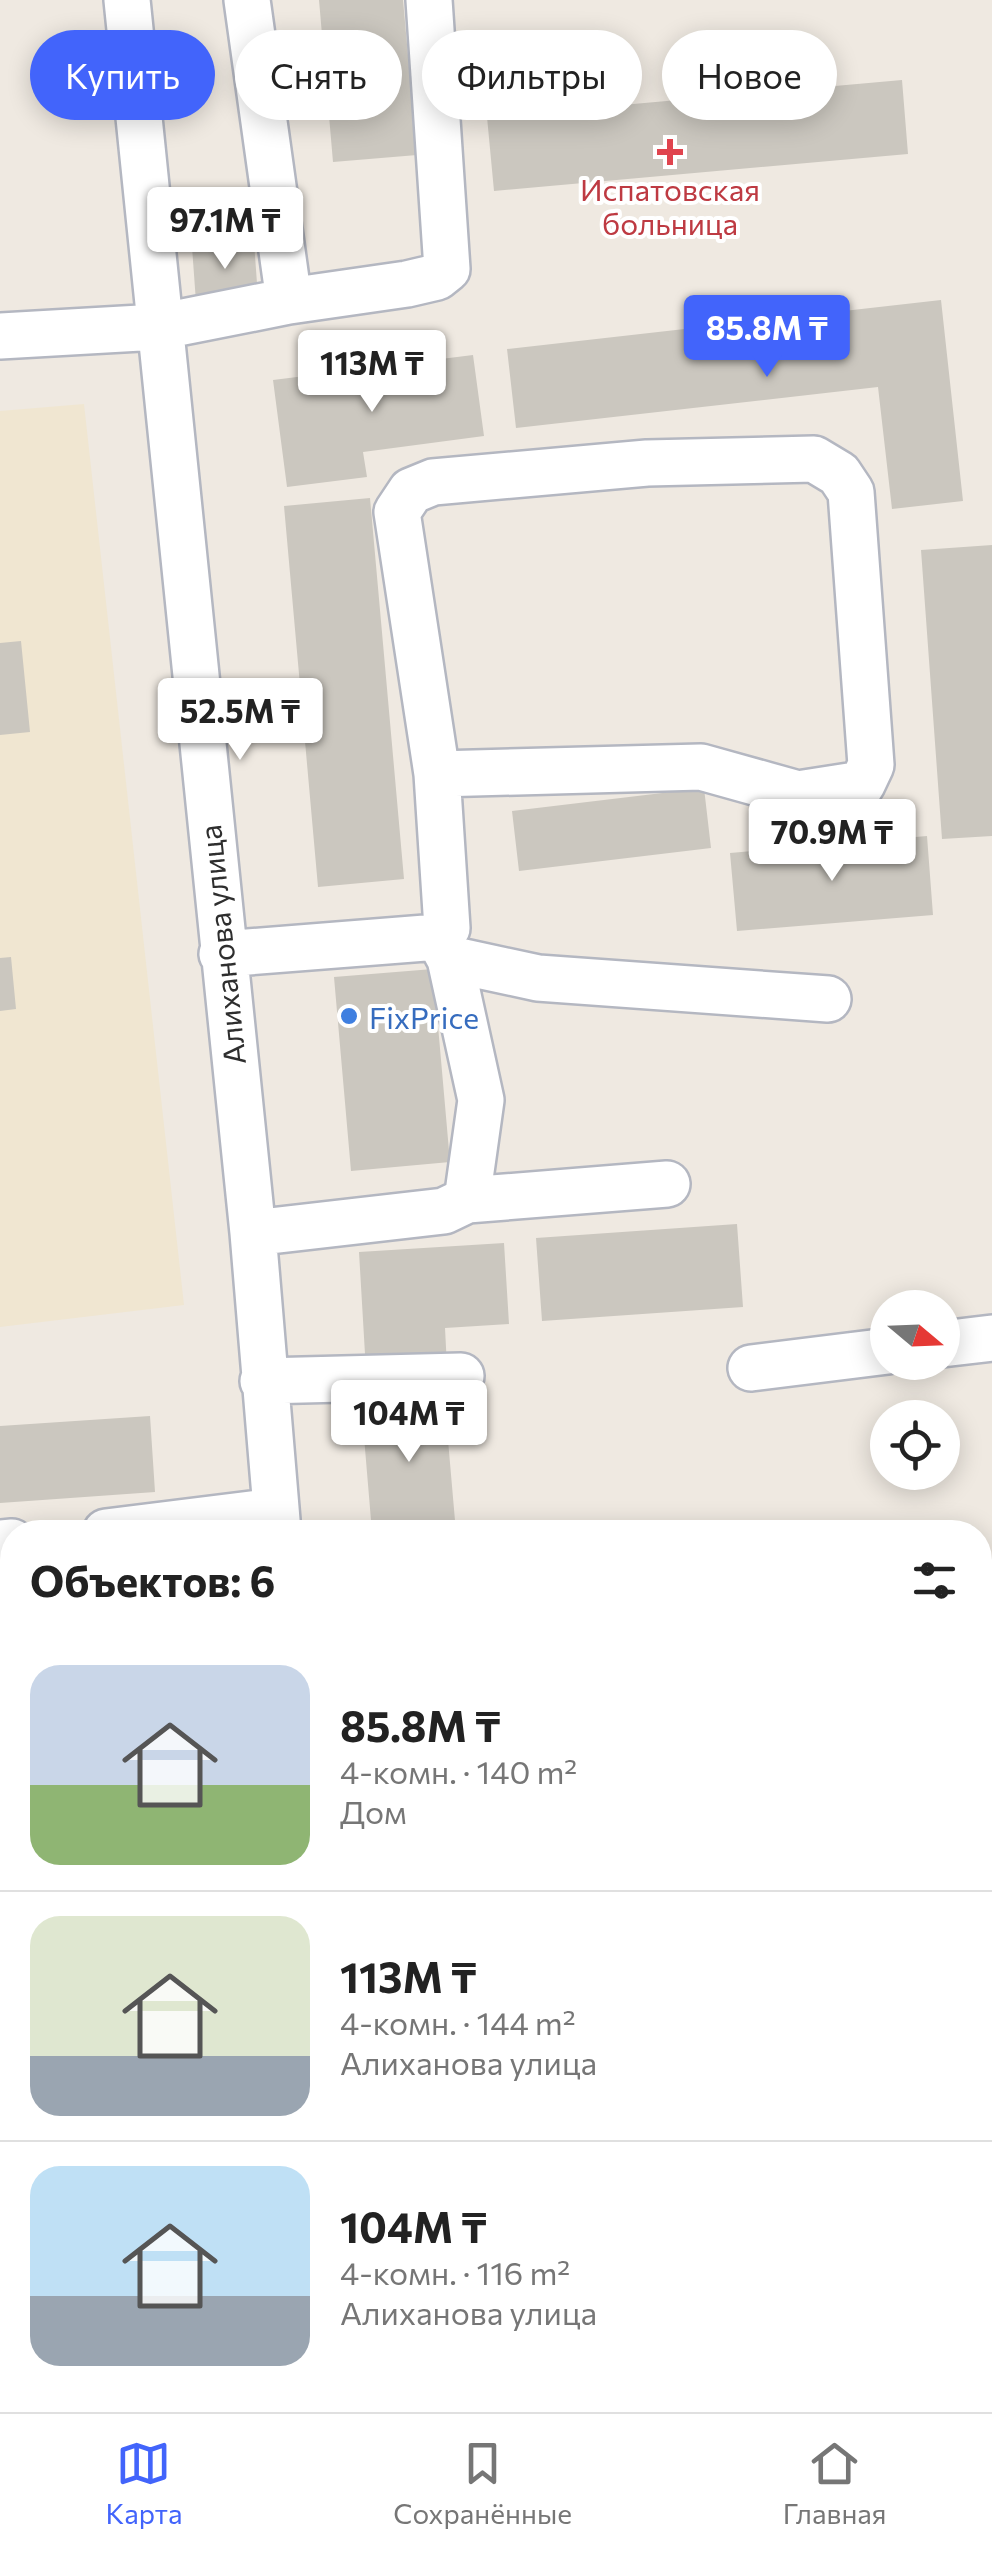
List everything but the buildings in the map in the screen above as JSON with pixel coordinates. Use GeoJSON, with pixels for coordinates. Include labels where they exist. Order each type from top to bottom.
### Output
{"type":"FeatureCollection","features":[{"type":"Feature","properties":{"kind":"street","name":"Алиханова улица"},"geometry":{"type":"LineString","coordinates":[[127,0],[253,1233],[277,1520]]}},
{"type":"Feature","properties":{"kind":"street"},"geometry":{"type":"LineString","coordinates":[[247,0],[289,301]]}},
{"type":"Feature","properties":{"kind":"street"},"geometry":{"type":"LineString","coordinates":[[0,336],[158,327],[437,277],[446,269],[429,0]]}},
{"type":"Feature","properties":{"kind":"street"},"geometry":{"type":"LineString","coordinates":[[437,774],[701,767],[798,794],[862,784],[871,765],[868,702],[851,492],[839,474],[814,459],[647,463],[433,482],[411,491],[397,512],[437,774],[448,913],[444,948],[481,1100],[467,1200]]}},
{"type":"Feature","properties":{"kind":"street"},"geometry":{"type":"LineString","coordinates":[[222,954],[444,948],[538,978],[828,1000]]}},
{"type":"Feature","properties":{"kind":"street"},"geometry":{"type":"LineString","coordinates":[[253,1233],[444,1211],[467,1200],[666,1184]]}},
{"type":"Feature","properties":{"kind":"street"},"geometry":{"type":"LineString","coordinates":[[960,1342],[992,1338]]}},
{"type":"Feature","properties":{"kind":"street"},"geometry":{"type":"LineString","coordinates":[[750,1368],[870,1353]]}},
{"type":"Feature","properties":{"kind":"street"},"geometry":{"type":"LineString","coordinates":[[264,1381],[462,1376]]}},
{"type":"Feature","properties":{"kind":"shaded area"},"geometry":{"type":"Polygon","coordinates":[[[84,404],[184,1305],[0,1327],[0,411],[84,404]]]}},
{"type":"Feature","properties":{"kind":"place","name":"Испатовская больница"},"geometry":{"type":"Point","coordinates":[670,152]}},
{"type":"Feature","properties":{"kind":"place","name":"FixPrice"},"geometry":{"type":"Point","coordinates":[349,1016]}}]}
